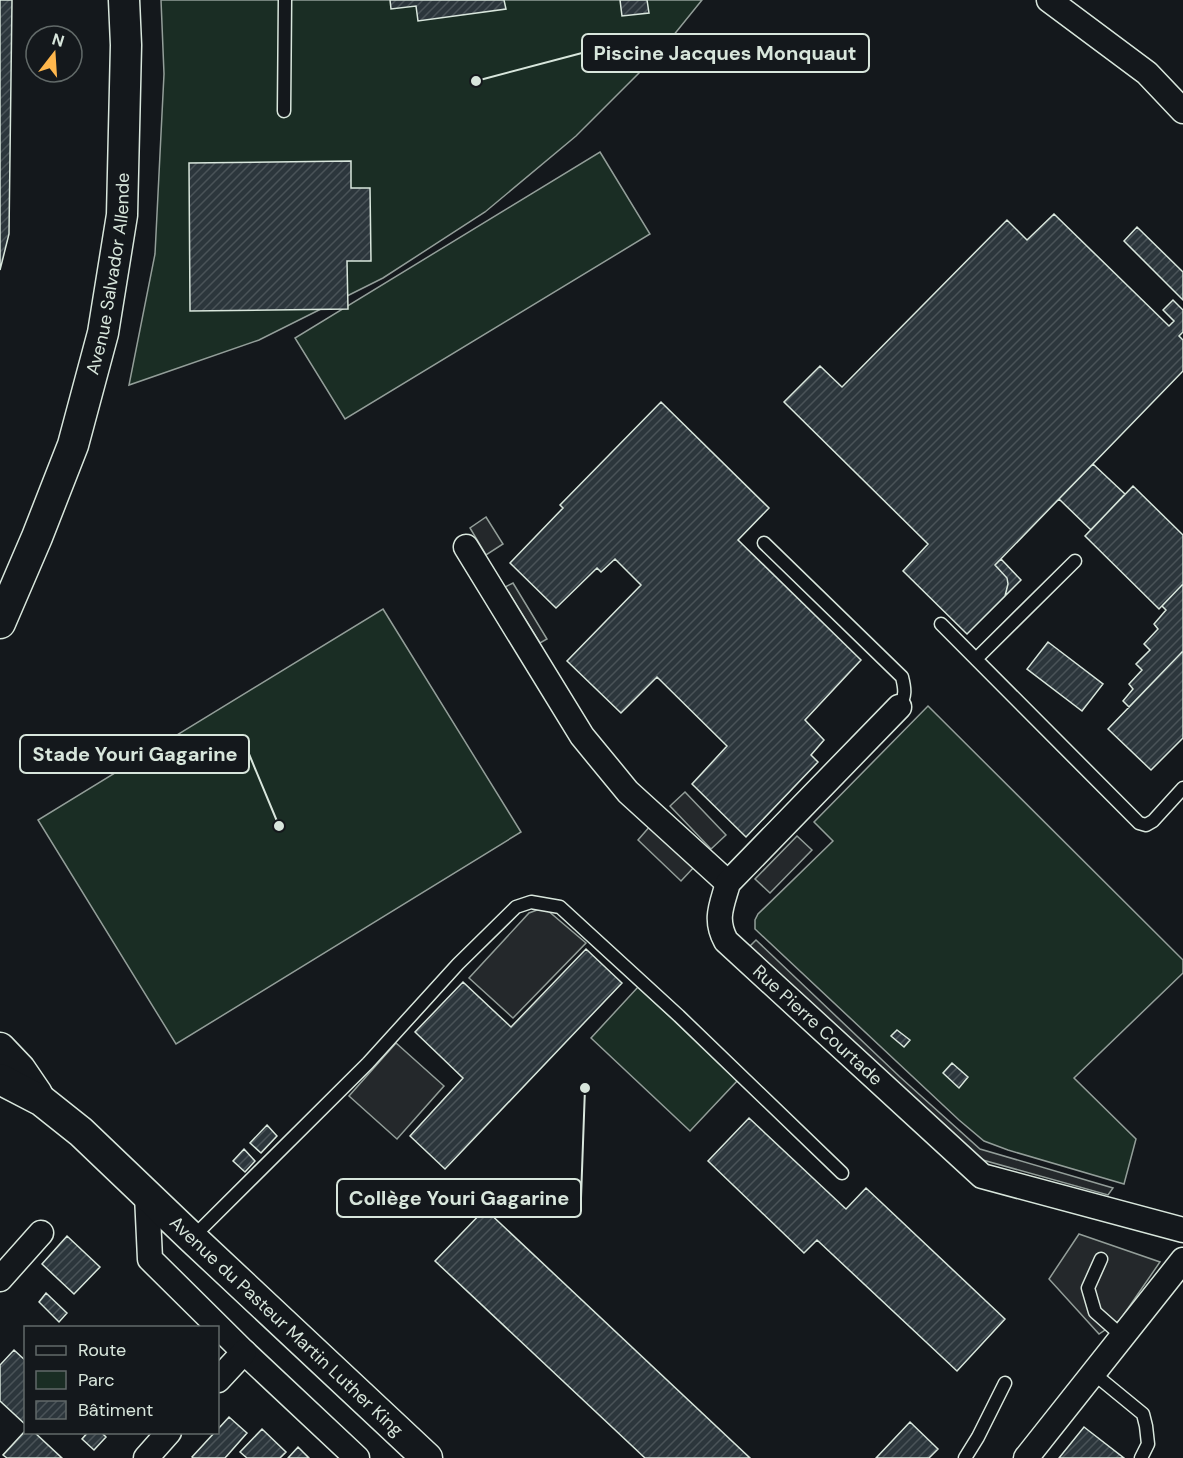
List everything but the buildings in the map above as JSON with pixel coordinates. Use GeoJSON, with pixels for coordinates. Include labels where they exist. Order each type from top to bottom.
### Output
{"type":"FeatureCollection","features":[{"type":"Feature","properties":{"kind":"street","name":"Avenue Salvador Allende"},"geometry":{"type":"LineString","coordinates":[[0,623],[74,445],[103,333],[122,215],[126,45],[124,0]]}},
{"type":"Feature","properties":{"kind":"street"},"geometry":{"type":"LineString","coordinates":[[1048,0],[1147,73],[1183,111]]}},
{"type":"Feature","properties":{"kind":"street","name":"Avenue Salvador Allende"},"geometry":{"type":"LineString","coordinates":[[0,589],[37,537]]}},
{"type":"Feature","properties":{"kind":"street"},"geometry":{"type":"LineString","coordinates":[[466,547],[582,736],[628,792],[728,883]]}},
{"type":"Feature","properties":{"kind":"street","name":"Rue Pierre Courtade"},"geometry":{"type":"LineString","coordinates":[[899,707],[728,883],[720,911],[720,930],[726,941],[982,1176],[1183,1230]]}},
{"type":"Feature","properties":{"kind":"street","name":"Avenue du Pasteur Martin Luther King"},"geometry":{"type":"LineString","coordinates":[[0,1048],[20,1069],[42,1101]]}},
{"type":"Feature","properties":{"kind":"street","name":"Avenue du Pasteur Martin Luther King"},"geometry":{"type":"LineString","coordinates":[[0,1079],[42,1101],[81,1132],[427,1458]]}},
{"type":"Feature","properties":{"kind":"street","name":"Avenue du Pasteur Martin Luther King"},"geometry":{"type":"LineString","coordinates":[[147,1195],[150,1260],[217,1326]]}},
{"type":"Feature","properties":{"kind":"street"},"geometry":{"type":"LineString","coordinates":[[0,1279],[41,1233]]}},
{"type":"Feature","properties":{"kind":"street"},"geometry":{"type":"LineString","coordinates":[[1026,1458],[1183,1260]]}},
{"type":"Feature","properties":{"kind":"street","name":"Avenue du Pasteur Martin Luther King"},"geometry":{"type":"LineString","coordinates":[[219,1328],[357,1458]]}},
{"type":"Feature","properties":{"kind":"street"},"geometry":{"type":"LineString","coordinates":[[219,1379],[244,1352]]}},
{"type":"Feature","properties":{"kind":"street"},"geometry":{"type":"LineString","coordinates":[[146,1458],[167,1434]]}},
{"type":"Feature","properties":{"kind":"lane"},"geometry":{"type":"LineString","coordinates":[[284,111],[285,0]]}},
{"type":"Feature","properties":{"kind":"lane"},"geometry":{"type":"LineString","coordinates":[[764,543],[902,676],[904,699],[899,707]]}},
{"type":"Feature","properties":{"kind":"lane"},"geometry":{"type":"LineString","coordinates":[[976,659],[1075,561]]}},
{"type":"Feature","properties":{"kind":"lane"},"geometry":{"type":"LineString","coordinates":[[941,624],[1139,823],[1146,825],[1154,821],[1183,788]]}},
{"type":"Feature","properties":{"kind":"lane"},"geometry":{"type":"LineString","coordinates":[[192,1238],[368,1063],[458,964],[516,907],[531,902],[560,907],[570,915],[842,1173]]}},
{"type":"Feature","properties":{"kind":"lane"},"geometry":{"type":"LineString","coordinates":[[1101,1259],[1088,1288],[1090,1296],[1095,1312],[1122,1336]]}},
{"type":"Feature","properties":{"kind":"lane"},"geometry":{"type":"LineString","coordinates":[[1093,1373],[1143,1414],[1148,1443],[1141,1458]]}},
{"type":"Feature","properties":{"kind":"lane"},"geometry":{"type":"LineString","coordinates":[[965,1458],[1005,1383]]}},
{"type":"Feature","properties":{"kind":"green space"},"geometry":{"type":"Polygon","coordinates":[[[161,0],[702,0],[660,52],[576,136],[485,212],[383,278],[259,340],[129,385],[155,254],[164,74],[161,0]]]}},
{"type":"Feature","properties":{"kind":"green space"},"geometry":{"type":"Polygon","coordinates":[[[600,152],[650,234],[345,419],[295,338],[600,152]]]}},
{"type":"Feature","properties":{"kind":"green space"},"geometry":{"type":"Polygon","coordinates":[[[383,609],[521,832],[176,1044],[38,820],[383,609]]]}},
{"type":"Feature","properties":{"kind":"green space"},"geometry":{"type":"Polygon","coordinates":[[[928,706],[1183,960],[1183,973],[1074,1078],[1136,1139],[1124,1184],[984,1141],[755,929],[758,914],[833,841],[814,822],[928,706]]]}},
{"type":"Feature","properties":{"kind":"green space"},"geometry":{"type":"Polygon","coordinates":[[[638,987],[738,1080],[690,1131],[591,1038],[638,987]]]}},
{"type":"Feature","properties":{"kind":"shaded area"},"geometry":{"type":"Polygon","coordinates":[[[486,517],[503,544],[486,555],[470,528],[486,517]]]}},
{"type":"Feature","properties":{"kind":"shaded area"},"geometry":{"type":"Polygon","coordinates":[[[513,583],[547,639],[540,643],[505,587],[513,583]]]}},
{"type":"Feature","properties":{"kind":"shaded area"},"geometry":{"type":"Polygon","coordinates":[[[685,792],[726,835],[711,849],[670,806],[685,792]]]}},
{"type":"Feature","properties":{"kind":"shaded area"},"geometry":{"type":"Polygon","coordinates":[[[651,825],[695,866],[681,881],[638,840],[651,825]]]}},
{"type":"Feature","properties":{"kind":"shaded area"},"geometry":{"type":"Polygon","coordinates":[[[797,836],[812,850],[770,893],[755,879],[797,836]]]}},
{"type":"Feature","properties":{"kind":"shaded area"},"geometry":{"type":"Polygon","coordinates":[[[547,910],[586,943],[513,1018],[469,978],[529,913],[547,910]]]}},
{"type":"Feature","properties":{"kind":"shaded area"},"geometry":{"type":"Polygon","coordinates":[[[756,940],[900,1077],[980,1149],[1113,1188],[1108,1195],[972,1157],[750,946],[756,940]]]}},
{"type":"Feature","properties":{"kind":"shaded area"},"geometry":{"type":"Polygon","coordinates":[[[396,1043],[444,1086],[397,1139],[349,1096],[396,1043]]]}},
{"type":"Feature","properties":{"kind":"shaded area"},"geometry":{"type":"Polygon","coordinates":[[[1079,1234],[1160,1262],[1120,1320],[1099,1334],[1049,1279],[1079,1234]]]}},
{"type":"Feature","properties":{"kind":"place","name":"Piscine Jacques Monquaut"},"geometry":{"type":"Point","coordinates":[476,81]}},
{"type":"Feature","properties":{"kind":"place","name":"Stade Youri Gagarine"},"geometry":{"type":"Point","coordinates":[279,826]}},
{"type":"Feature","properties":{"kind":"place","name":"Collège Youri Gagarine"},"geometry":{"type":"Point","coordinates":[585,1088]}}]}
